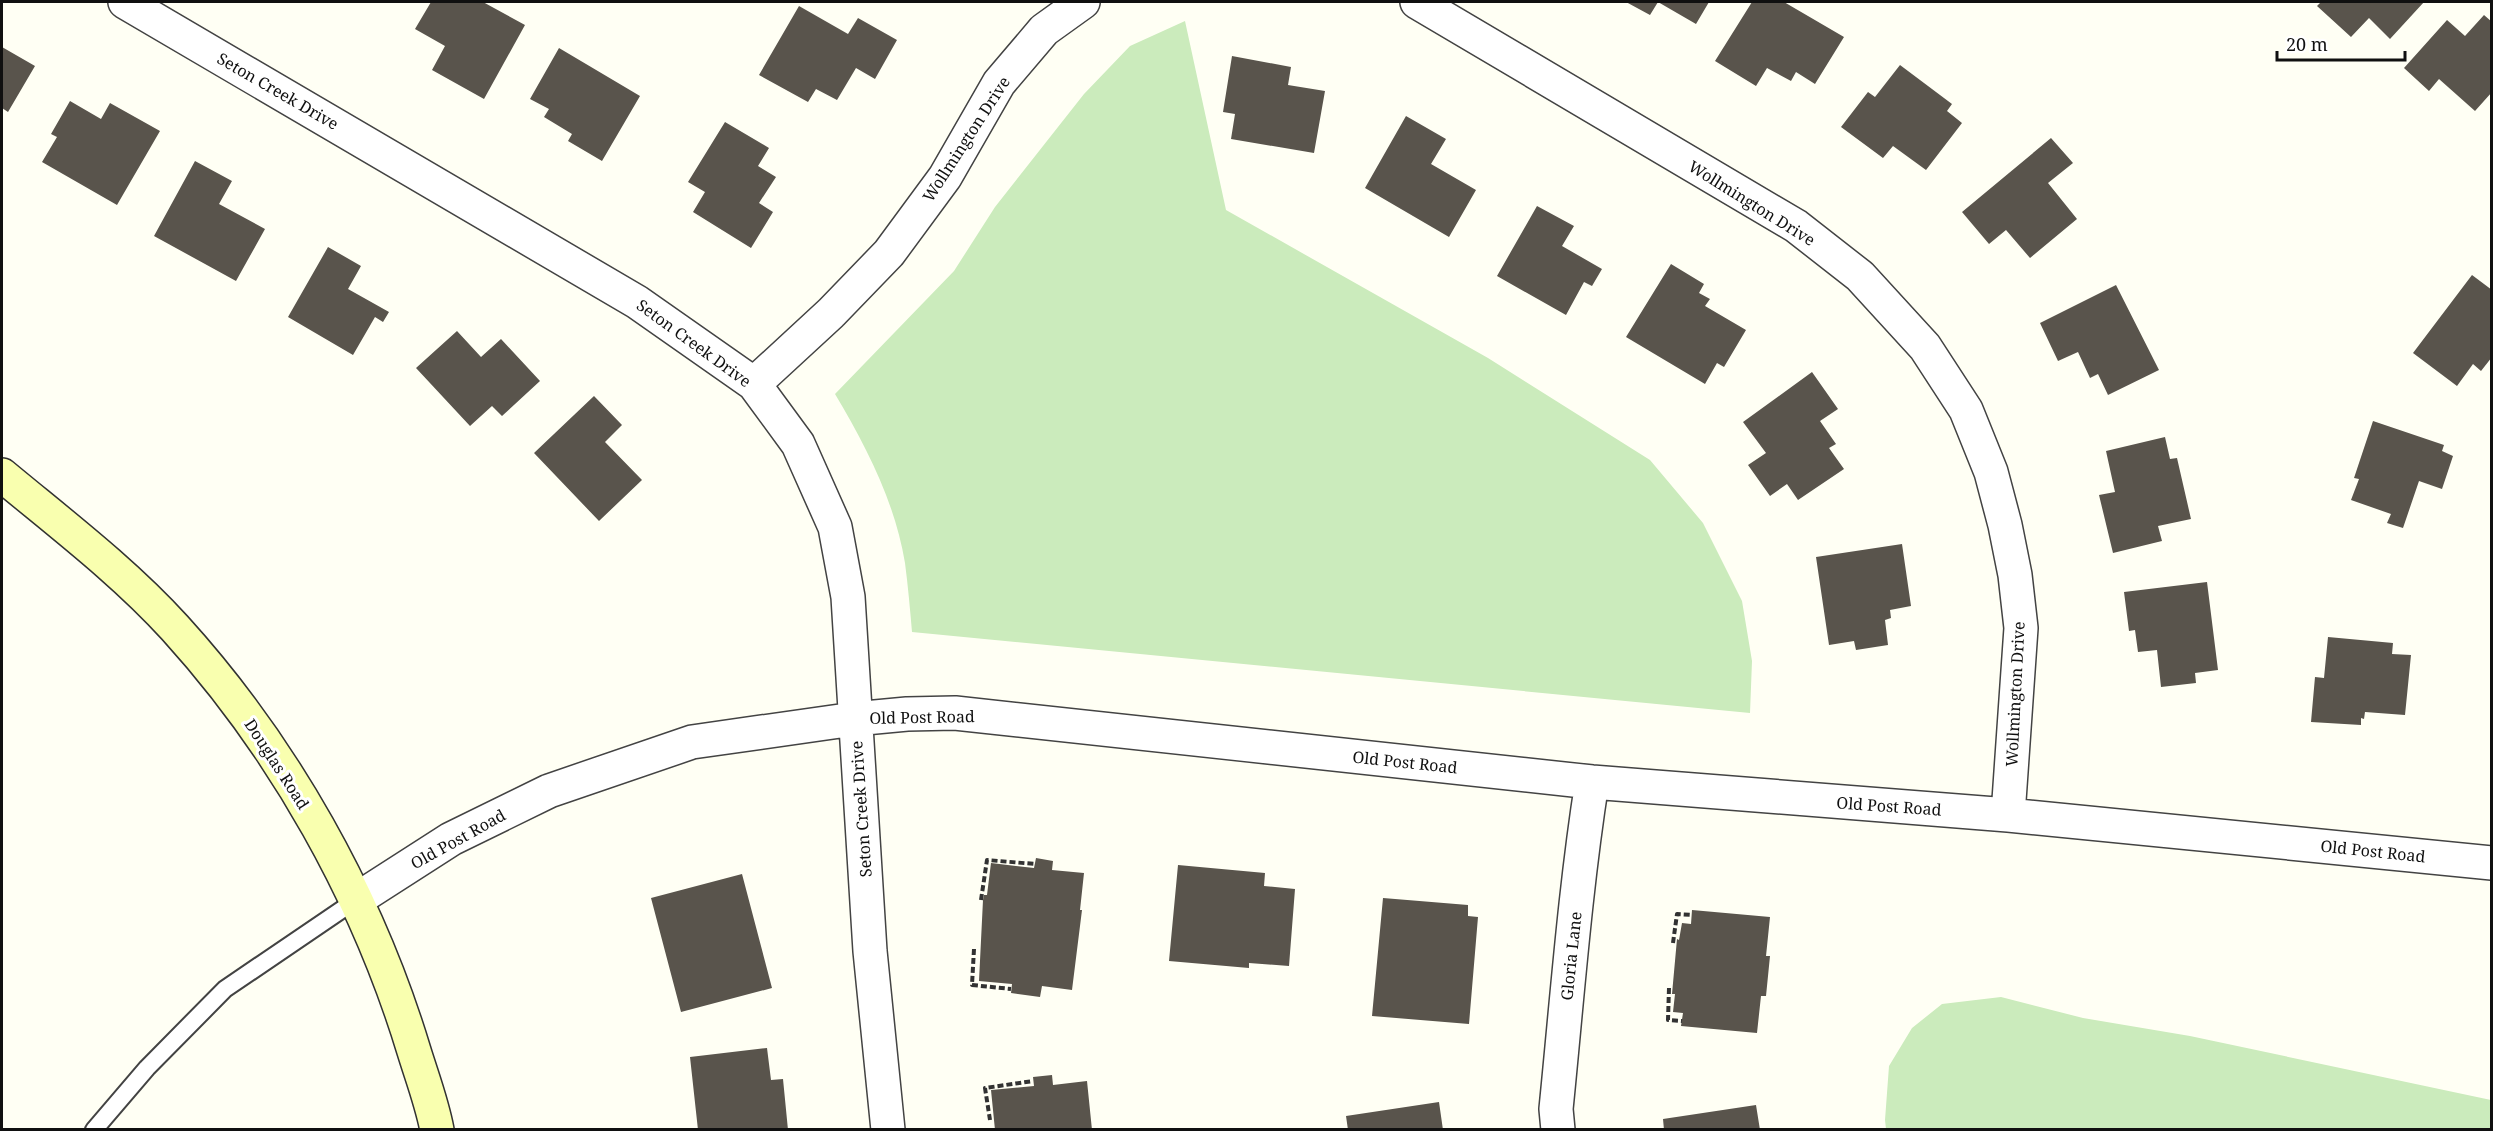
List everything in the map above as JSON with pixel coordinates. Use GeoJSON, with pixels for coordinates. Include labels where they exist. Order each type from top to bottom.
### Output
{"type":"FeatureCollection","features":[{"type":"Feature","properties":{"kind":"street","name":"Seton Creek Drive"},"geometry":{"type":"LineString","coordinates":[[125,2],[637,302],[754,384],[798,444],[835,527],[848,597],[870,951],[888,1130]]}},
{"type":"Feature","properties":{"kind":"street","name":"Wollmington Drive"},"geometry":{"type":"LineString","coordinates":[[754,384],[831,313],[889,253],[945,177],[999,83],[1044,30],[1083,2]]}},
{"type":"Feature","properties":{"kind":"street","name":"Wollmington Drive"},"geometry":{"type":"LineString","coordinates":[[1417,2],[1796,226],[1860,276],[1925,347],[1966,410],[1991,472],[2015,575],[2021,628],[2008,815]]}},
{"type":"Feature","properties":{"kind":"street","name":"Douglas Road"},"geometry":{"type":"LineString","coordinates":[[2,475],[114,568],[174,627],[221,682],[263,737],[313,820],[356,900],[386,966],[437,1130]]}},
{"type":"Feature","properties":{"kind":"street","name":"Old Post Road"},"geometry":{"type":"LineString","coordinates":[[356,900],[451,839],[549,791],[692,741],[854,718],[955,713],[1592,782],[2008,815],[2492,863]]}},
{"type":"Feature","properties":{"kind":"street","name":"Gloria Lane"},"geometry":{"type":"LineString","coordinates":[[1558,1130],[1556,1109],[1569,968],[1582,845],[1592,782]]}},
{"type":"Feature","properties":{"kind":"lane"},"geometry":{"type":"LineString","coordinates":[[94,1130],[147,1068],[225,989],[356,900]]}},
{"type":"Feature","properties":{"kind":"path"},"geometry":{"type":"LineString","coordinates":[[981,900],[987,860],[1035,864]]}},
{"type":"Feature","properties":{"kind":"path"},"geometry":{"type":"LineString","coordinates":[[1672,943],[1677,914],[1692,915]]}},
{"type":"Feature","properties":{"kind":"path"},"geometry":{"type":"LineString","coordinates":[[974,950],[972,985],[1011,989]]}},
{"type":"Feature","properties":{"kind":"path"},"geometry":{"type":"LineString","coordinates":[[1669,988],[1668,1020],[1682,1021]]}},
{"type":"Feature","properties":{"kind":"path"},"geometry":{"type":"LineString","coordinates":[[990,1120],[985,1088],[1033,1081]]}},
{"type":"Feature","properties":{"kind":"green space"},"geometry":{"type":"Polygon","coordinates":[[[1185,21],[1226,210],[1488,358],[1650,460],[1703,523],[1742,601],[1752,661],[1750,713],[912,632],[905,563],[887,496],[858,434],[835,394],[954,271],[995,207],[1084,94],[1130,46],[1185,21]]]}},
{"type":"Feature","properties":{"kind":"green space"},"geometry":{"type":"Polygon","coordinates":[[[2001,997],[2083,1018],[2190,1036],[2491,1100],[2491,1129],[1886,1129],[1889,1066],[1912,1028],[1942,1004],[2001,997]]]}},
{"type":"Feature","properties":{"kind":"building"},"geometry":{"type":"Polygon","coordinates":[[[431,2],[483,2],[525,25],[484,99],[432,70],[445,46],[415,29],[431,2]]]}},
{"type":"Feature","properties":{"kind":"building"},"geometry":{"type":"Polygon","coordinates":[[[1626,2],[1658,2],[1650,15],[1626,2]]]}},
{"type":"Feature","properties":{"kind":"building"},"geometry":{"type":"Polygon","coordinates":[[[1658,2],[1709,2],[1696,24],[1658,2]]]}},
{"type":"Feature","properties":{"kind":"building"},"geometry":{"type":"Polygon","coordinates":[[[1752,2],[1784,2],[1844,37],[1815,84],[1796,72],[1791,81],[1767,68],[1756,86],[1715,61],[1752,2]]]}},
{"type":"Feature","properties":{"kind":"building"},"geometry":{"type":"Polygon","coordinates":[[[2321,2],[2424,2],[2390,39],[2369,18],[2351,37],[2317,6],[2321,2]]]}},
{"type":"Feature","properties":{"kind":"building"},"geometry":{"type":"Polygon","coordinates":[[[799,6],[848,34],[858,18],[897,40],[875,79],[856,68],[837,100],[816,89],[808,102],[759,75],[799,6]]]}},
{"type":"Feature","properties":{"kind":"building"},"geometry":{"type":"Polygon","coordinates":[[[2484,15],[2492,22],[2492,92],[2475,111],[2439,79],[2429,91],[2404,68],[2447,20],[2465,36],[2484,15]]]}},
{"type":"Feature","properties":{"kind":"building"},"geometry":{"type":"Polygon","coordinates":[[[2,47],[35,66],[8,112],[2,108],[2,47]]]}},
{"type":"Feature","properties":{"kind":"building"},"geometry":{"type":"Polygon","coordinates":[[[559,48],[640,96],[602,161],[568,141],[572,134],[544,117],[549,109],[530,99],[559,48]]]}},
{"type":"Feature","properties":{"kind":"building"},"geometry":{"type":"Polygon","coordinates":[[[1232,56],[1291,67],[1288,85],[1325,91],[1314,153],[1231,139],[1235,114],[1223,112],[1232,56]]]}},
{"type":"Feature","properties":{"kind":"building"},"geometry":{"type":"Polygon","coordinates":[[[1900,65],[1952,104],[1947,111],[1962,123],[1926,170],[1893,146],[1883,158],[1841,127],[1868,92],[1875,97],[1900,65]]]}},
{"type":"Feature","properties":{"kind":"building"},"geometry":{"type":"Polygon","coordinates":[[[70,101],[101,119],[110,103],[160,131],[117,205],[42,162],[57,137],[51,134],[70,101]]]}},
{"type":"Feature","properties":{"kind":"building"},"geometry":{"type":"Polygon","coordinates":[[[1406,116],[1446,139],[1431,164],[1476,190],[1449,237],[1365,188],[1406,116]]]}},
{"type":"Feature","properties":{"kind":"building"},"geometry":{"type":"Polygon","coordinates":[[[725,122],[769,148],[758,166],[776,177],[759,203],[773,212],[751,248],[693,212],[705,192],[688,182],[725,122]]]}},
{"type":"Feature","properties":{"kind":"building"},"geometry":{"type":"Polygon","coordinates":[[[2051,138],[2073,163],[2048,183],[2077,219],[2030,258],[2006,230],[1989,244],[1962,212],[2051,138]]]}},
{"type":"Feature","properties":{"kind":"building"},"geometry":{"type":"Polygon","coordinates":[[[195,161],[232,181],[219,204],[265,229],[236,281],[154,236],[195,161]]]}},
{"type":"Feature","properties":{"kind":"building"},"geometry":{"type":"Polygon","coordinates":[[[1537,206],[1574,226],[1562,246],[1602,269],[1592,286],[1584,282],[1566,315],[1497,276],[1537,206]]]}},
{"type":"Feature","properties":{"kind":"building"},"geometry":{"type":"Polygon","coordinates":[[[328,247],[361,266],[348,289],[389,312],[383,322],[375,317],[353,355],[288,317],[328,247]]]}},
{"type":"Feature","properties":{"kind":"building"},"geometry":{"type":"Polygon","coordinates":[[[1671,264],[1704,284],[1699,293],[1710,299],[1705,306],[1746,330],[1724,367],[1717,363],[1705,384],[1626,337],[1671,264]]]}},
{"type":"Feature","properties":{"kind":"building"},"geometry":{"type":"Polygon","coordinates":[[[2472,275],[2492,290],[2492,357],[2481,371],[2473,364],[2457,386],[2413,353],[2472,275]]]}},
{"type":"Feature","properties":{"kind":"building"},"geometry":{"type":"Polygon","coordinates":[[[2116,285],[2159,370],[2108,395],[2098,374],[2090,378],[2078,352],[2058,361],[2040,323],[2116,285]]]}},
{"type":"Feature","properties":{"kind":"building"},"geometry":{"type":"Polygon","coordinates":[[[457,331],[481,357],[501,339],[540,381],[502,416],[492,406],[470,426],[416,368],[457,331]]]}},
{"type":"Feature","properties":{"kind":"building"},"geometry":{"type":"Polygon","coordinates":[[[1812,372],[1838,409],[1820,421],[1836,444],[1829,448],[1844,469],[1798,500],[1787,484],[1770,496],[1748,465],[1766,453],[1743,422],[1812,372]]]}},
{"type":"Feature","properties":{"kind":"building"},"geometry":{"type":"Polygon","coordinates":[[[594,396],[622,425],[605,442],[642,480],[599,521],[534,453],[594,396]]]}},
{"type":"Feature","properties":{"kind":"building"},"geometry":{"type":"Polygon","coordinates":[[[2373,421],[2444,445],[2442,451],[2453,456],[2442,489],[2419,481],[2403,528],[2387,523],[2391,514],[2351,500],[2359,479],[2354,478],[2373,421]]]}},
{"type":"Feature","properties":{"kind":"building"},"geometry":{"type":"Polygon","coordinates":[[[2165,437],[2170,459],[2177,458],[2191,519],[2158,526],[2162,541],[2113,553],[2099,495],[2115,492],[2106,451],[2165,437]]]}},
{"type":"Feature","properties":{"kind":"building"},"geometry":{"type":"Polygon","coordinates":[[[1902,544],[1911,606],[1890,610],[1891,618],[1885,620],[1888,645],[1856,650],[1854,641],[1829,645],[1816,557],[1902,544]]]}},
{"type":"Feature","properties":{"kind":"building"},"geometry":{"type":"Polygon","coordinates":[[[2207,582],[2218,670],[2195,673],[2196,683],[2161,687],[2157,650],[2138,652],[2135,630],[2129,631],[2124,592],[2207,582]]]}},
{"type":"Feature","properties":{"kind":"building"},"geometry":{"type":"Polygon","coordinates":[[[2328,637],[2393,643],[2392,654],[2411,655],[2405,715],[2365,712],[2364,719],[2361,718],[2361,725],[2311,722],[2315,677],[2324,678],[2328,637]]]}},
{"type":"Feature","properties":{"kind":"building"},"geometry":{"type":"Polygon","coordinates":[[[1036,858],[1053,861],[1052,870],[1084,873],[1072,990],[1042,986],[1040,997],[1011,993],[1012,984],[979,981],[983,900],[984,895],[987,895],[991,863],[1034,868],[1036,858]]]}},
{"type":"Feature","properties":{"kind":"building"},"geometry":{"type":"Polygon","coordinates":[[[1178,865],[1265,873],[1264,886],[1295,889],[1289,966],[1249,963],[1249,968],[1169,961],[1178,865]]]}},
{"type":"Feature","properties":{"kind":"building"},"geometry":{"type":"Polygon","coordinates":[[[742,874],[772,988],[681,1012],[651,898],[742,874]]]}},
{"type":"Feature","properties":{"kind":"building"},"geometry":{"type":"Polygon","coordinates":[[[1383,898],[1468,905],[1468,916],[1478,917],[1469,1024],[1372,1016],[1383,898]]]}},
{"type":"Feature","properties":{"kind":"building"},"geometry":{"type":"Polygon","coordinates":[[[1692,910],[1770,917],[1766,956],[1770,956],[1766,996],[1761,996],[1757,1033],[1681,1026],[1683,1013],[1673,1012],[1675,994],[1672,994],[1677,939],[1679,940],[1682,923],[1691,924],[1692,910]]]}},
{"type":"Feature","properties":{"kind":"building"},"geometry":{"type":"Polygon","coordinates":[[[767,1048],[771,1080],[783,1079],[788,1130],[698,1130],[690,1057],[767,1048]]]}},
{"type":"Feature","properties":{"kind":"building"},"geometry":{"type":"Polygon","coordinates":[[[1052,1075],[1053,1085],[1087,1081],[1092,1130],[995,1130],[991,1090],[1034,1086],[1033,1077],[1052,1075]]]}},
{"type":"Feature","properties":{"kind":"building"},"geometry":{"type":"Polygon","coordinates":[[[1439,1102],[1443,1130],[1348,1130],[1346,1116],[1439,1102]]]}},
{"type":"Feature","properties":{"kind":"building"},"geometry":{"type":"Polygon","coordinates":[[[1756,1105],[1760,1130],[1664,1130],[1663,1119],[1756,1105]]]}}]}
